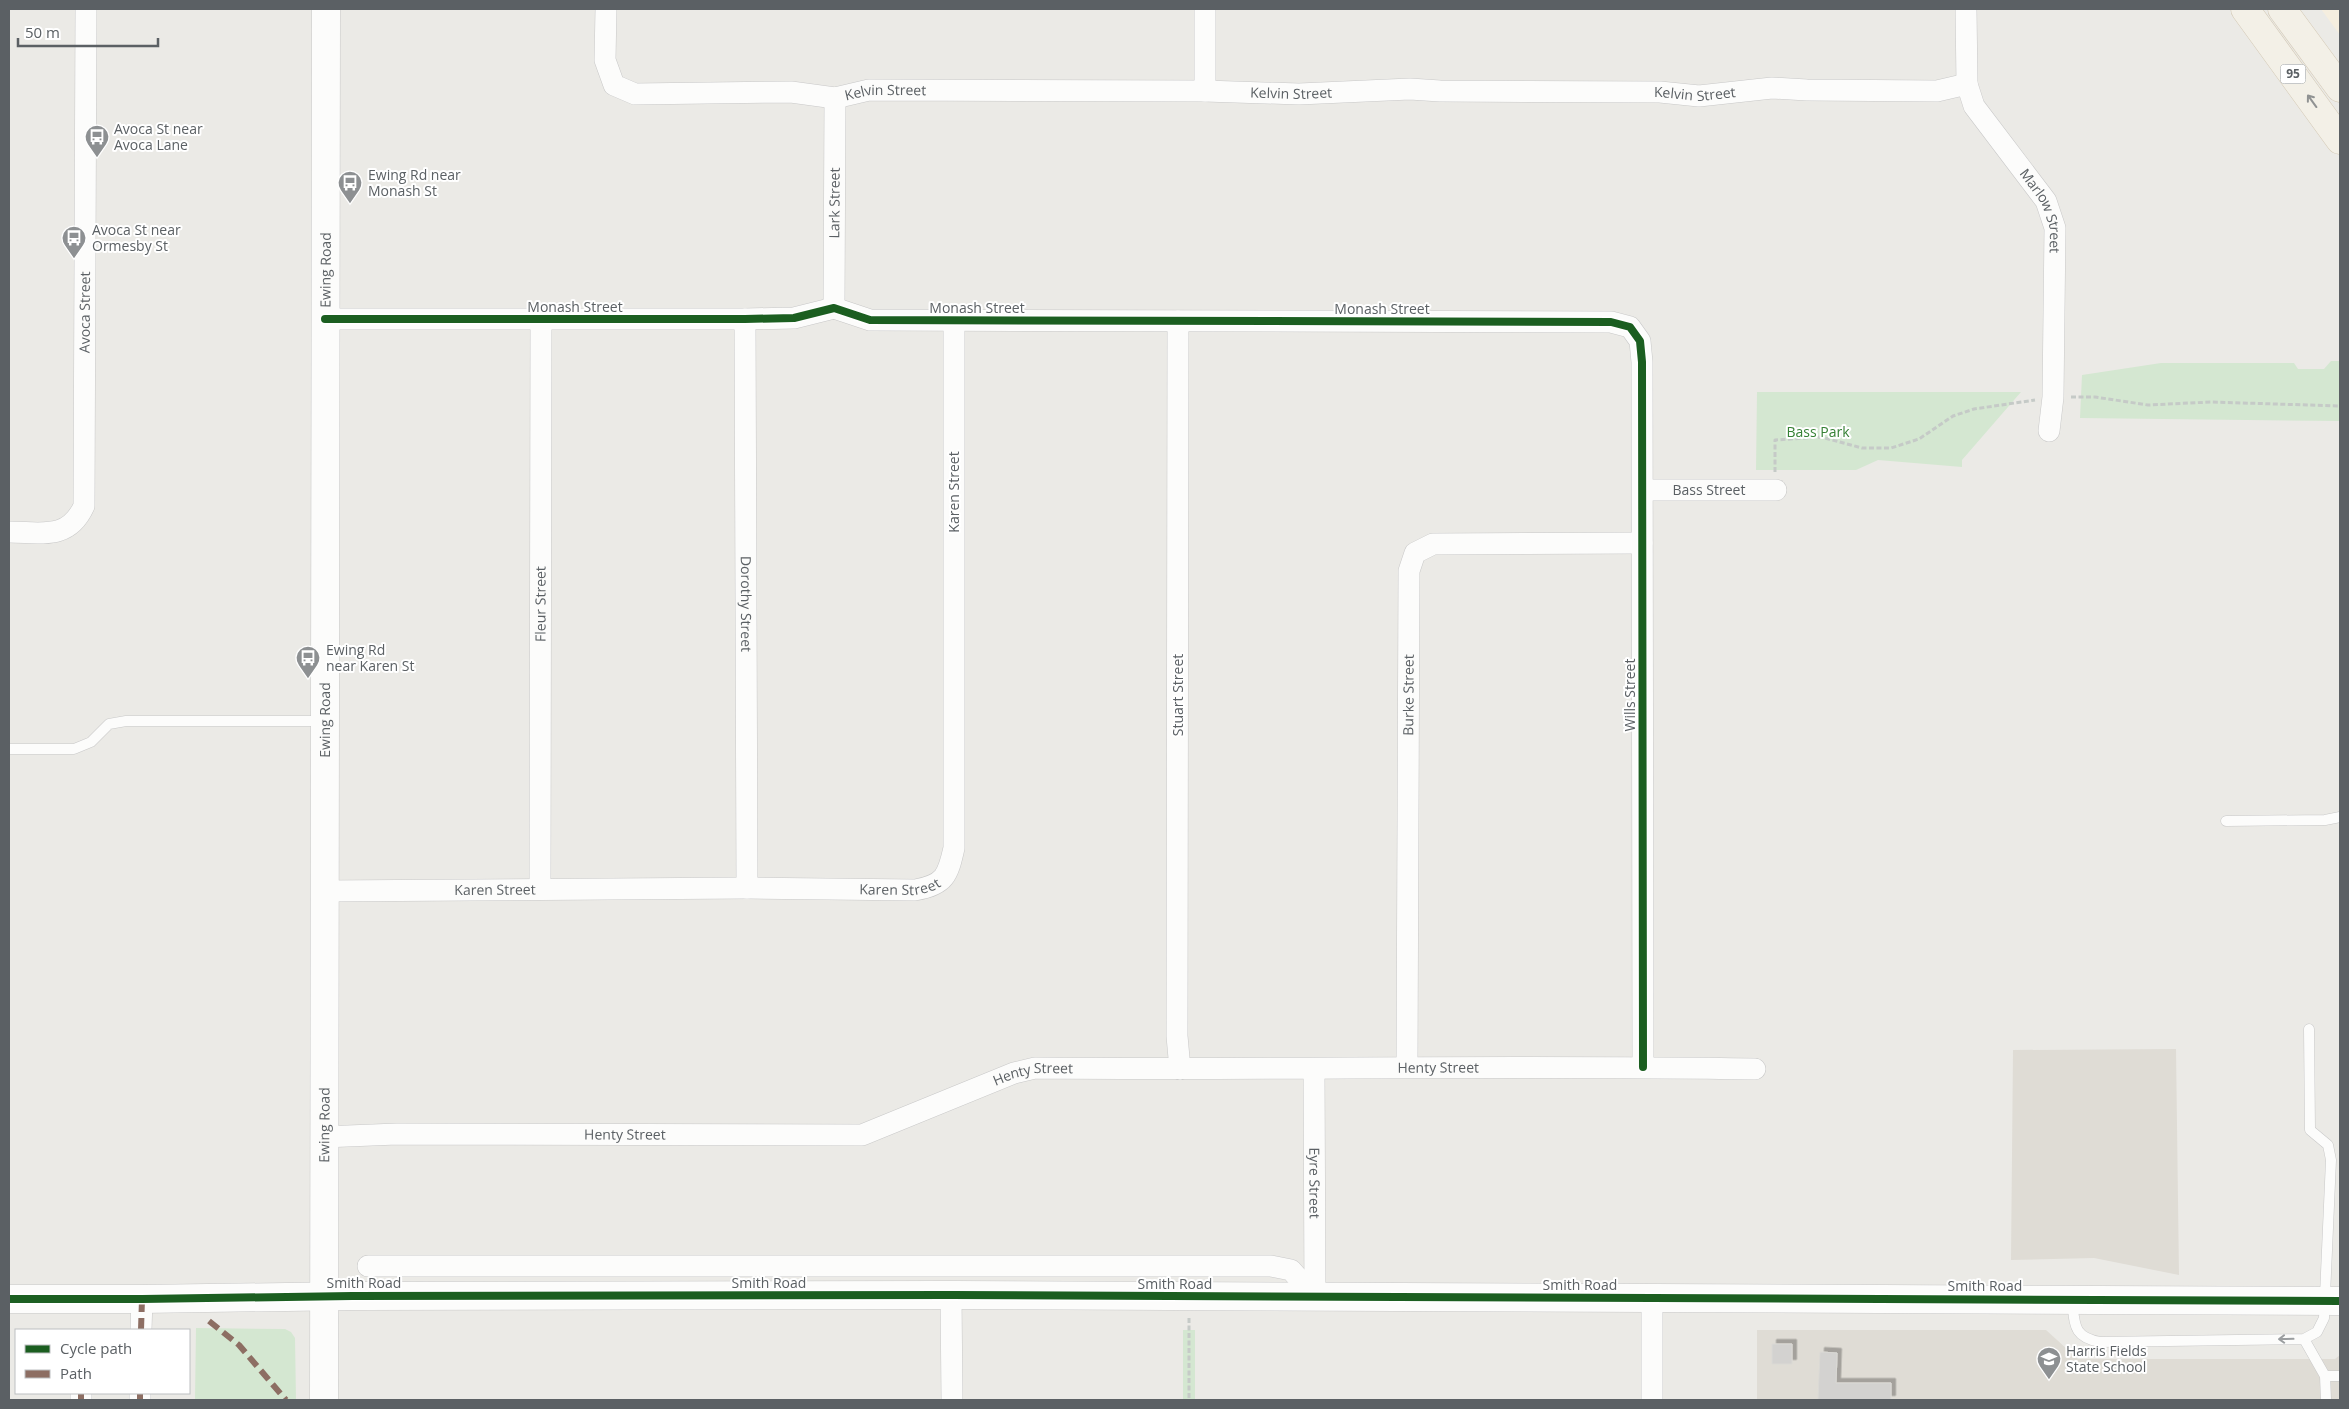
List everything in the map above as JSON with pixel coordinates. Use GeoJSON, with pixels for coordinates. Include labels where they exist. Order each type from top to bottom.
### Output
{"type":"FeatureCollection","features":[{"type":"Feature","properties":{"kind":"main road","name":"95"},"geometry":{"type":"LineString","coordinates":[[2245,9],[2340,140]]}},
{"type":"Feature","properties":{"kind":"main road","name":"95"},"geometry":{"type":"LineString","coordinates":[[2282,9],[2339,85]]}},
{"type":"Feature","properties":{"kind":"street","name":"Avoca Street"},"geometry":{"type":"LineString","coordinates":[[9,532],[54,532],[75,523],[84,506],[86,9]]}},
{"type":"Feature","properties":{"kind":"street","name":"Ewing Road"},"geometry":{"type":"LineString","coordinates":[[324,1400],[323,721],[326,9]]}},
{"type":"Feature","properties":{"kind":"street","name":"Kelvin Street"},"geometry":{"type":"LineString","coordinates":[[606,9],[605,60],[614,85],[635,94],[791,92],[835,98],[869,90],[1205,91],[1336,94],[1410,89],[1440,91],[1660,92],[1699,96],[1772,88],[1937,91],[1967,84]]}},
{"type":"Feature","properties":{"kind":"street"},"geometry":{"type":"LineString","coordinates":[[1205,9],[1205,91]]}},
{"type":"Feature","properties":{"kind":"street","name":"Marlow Street"},"geometry":{"type":"LineString","coordinates":[[1966,9],[1967,84],[1974,106],[2046,201],[2055,228],[2053,397],[2049,431]]}},
{"type":"Feature","properties":{"kind":"street","name":"Lark Street"},"geometry":{"type":"LineString","coordinates":[[834,308],[835,98]]}},
{"type":"Feature","properties":{"kind":"street","name":"Monash Street"},"geometry":{"type":"LineString","coordinates":[[325,319],[794,318],[834,308],[870,320],[1611,322],[1630,327]]}},
{"type":"Feature","properties":{"kind":"street","name":"Fleur Street"},"geometry":{"type":"LineString","coordinates":[[540,889],[541,319]]}},
{"type":"Feature","properties":{"kind":"street","name":"Dorothy Street"},"geometry":{"type":"LineString","coordinates":[[746,319],[747,888]]}},
{"type":"Feature","properties":{"kind":"street","name":"Karen Street"},"geometry":{"type":"LineString","coordinates":[[324,891],[747,888],[915,890],[931,887],[948,873],[954,848],[954,320]]}},
{"type":"Feature","properties":{"kind":"street","name":"Stuart Street"},"geometry":{"type":"LineString","coordinates":[[1178,321],[1177,1036],[1180,1069]]}},
{"type":"Feature","properties":{"kind":"street","name":"Wills Street"},"geometry":{"type":"LineString","coordinates":[[1630,327],[1640,341],[1643,490],[1644,1067]]}},
{"type":"Feature","properties":{"kind":"street","name":"Bass Street"},"geometry":{"type":"LineString","coordinates":[[1643,490],[1776,490]]}},
{"type":"Feature","properties":{"kind":"street","name":"Burke Street"},"geometry":{"type":"LineString","coordinates":[[1406,1066],[1409,571],[1415,553],[1433,544],[1642,543]]}},
{"type":"Feature","properties":{"kind":"street","name":"Henty Street"},"geometry":{"type":"LineString","coordinates":[[323,1136],[397,1134],[862,1135],[1014,1073],[1035,1068],[1314,1069],[1406,1066],[1755,1069]]}},
{"type":"Feature","properties":{"kind":"street","name":"Eyre Street"},"geometry":{"type":"LineString","coordinates":[[1314,1069],[1314,1297]]}},
{"type":"Feature","properties":{"kind":"street","name":"Smith Road"},"geometry":{"type":"LineString","coordinates":[[368,1266],[1271,1266],[1291,1270],[1314,1297]]}},
{"type":"Feature","properties":{"kind":"street"},"geometry":{"type":"LineString","coordinates":[[951,1295],[952,1400]]}},
{"type":"Feature","properties":{"kind":"street","name":"Smith Road"},"geometry":{"type":"LineString","coordinates":[[9,1299],[142,1300],[325,1296],[951,1295],[2332,1301]]}},
{"type":"Feature","properties":{"kind":"street"},"geometry":{"type":"LineString","coordinates":[[1652,1297],[1652,1400]]}},
{"type":"Feature","properties":{"kind":"street"},"geometry":{"type":"LineString","coordinates":[[141,1329],[142,1300]]}},
{"type":"Feature","properties":{"kind":"lane"},"geometry":{"type":"LineString","coordinates":[[9,749],[74,749],[91,742],[110,724],[126,721],[323,721]]}},
{"type":"Feature","properties":{"kind":"lane"},"geometry":{"type":"LineString","coordinates":[[2226,820],[2325,820],[2340,817]]}},
{"type":"Feature","properties":{"kind":"lane"},"geometry":{"type":"LineString","coordinates":[[2072,1300],[2076,1329],[2085,1339],[2100,1342],[2304,1339],[2317,1332],[2322,1326],[2332,1301],[2331,1160],[2328,1144],[2310,1130],[2309,1029]]}},
{"type":"Feature","properties":{"kind":"lane"},"geometry":{"type":"LineString","coordinates":[[2304,1339],[2325,1376],[2326,1400]]}},
{"type":"Feature","properties":{"kind":"lane"},"geometry":{"type":"LineString","coordinates":[[2325,1376],[2340,1376]]}},
{"type":"Feature","properties":{"kind":"path"},"geometry":{"type":"LineString","coordinates":[[1189,1316],[1190,1400]]}},
{"type":"Feature","properties":{"kind":"shaded area"},"geometry":{"type":"Polygon","coordinates":[[[2321,9],[2340,9],[2340,35],[2321,9]]]}},
{"type":"Feature","properties":{"kind":"shaded area"},"geometry":{"type":"Polygon","coordinates":[[[2176,1049],[2179,1275],[2094,1258],[2011,1260],[2013,1050],[2176,1049]]]}},
{"type":"Feature","properties":{"kind":"shaded area","name":"Harris Fields State School"},"geometry":{"type":"Polygon","coordinates":[[[1757,1330],[2046,1330],[2078,1359],[2335,1359],[2340,1355],[2340,1400],[1757,1400],[1757,1330]]]}},
{"type":"Feature","properties":{"kind":"green space"},"geometry":{"type":"Polygon","coordinates":[[[2331,361],[2340,361],[2340,421],[2080,418],[2082,375],[2161,363],[2294,363],[2298,369],[2324,369],[2331,361]]]}},
{"type":"Feature","properties":{"kind":"green space","name":"Bass Park"},"geometry":{"type":"Polygon","coordinates":[[[1757,392],[2021,392],[1962,460],[1962,467],[1878,460],[1856,470],[1756,470],[1757,392]]]}},
{"type":"Feature","properties":{"kind":"green space"},"geometry":{"type":"Polygon","coordinates":[[[196,1328],[285,1329],[291,1332],[295,1338],[296,1400],[195,1400],[196,1328]]]}},
{"type":"Feature","properties":{"kind":"green space"},"geometry":{"type":"Polygon","coordinates":[[[1183,1330],[1195,1330],[1195,1400],[1183,1400],[1183,1330]]]}},
{"type":"Feature","properties":{"kind":"building"},"geometry":{"type":"Polygon","coordinates":[[[1772,1344],[1792,1344],[1792,1364],[1772,1364],[1772,1344]]]}},
{"type":"Feature","properties":{"kind":"building"},"geometry":{"type":"Polygon","coordinates":[[[1820,1352],[1837,1353],[1836,1383],[1891,1383],[1891,1400],[1818,1400],[1820,1352]]]}},
{"type":"Feature","properties":{"kind":"marked path"},"geometry":{"type":"LineString","coordinates":[[141,1329],[142,1299]]}},
{"type":"Feature","properties":{"kind":"marked path"},"geometry":{"type":"LineString","coordinates":[[209,1321],[239,1345],[286,1400]]}},
{"type":"Feature","properties":{"kind":"marked path"},"geometry":{"type":"LineString","coordinates":[[81,1394],[81,1400]]}},
{"type":"Feature","properties":{"kind":"marked path"},"geometry":{"type":"LineString","coordinates":[[140,1394],[140,1400]]}},
{"type":"Feature","properties":{"kind":"cycle path"},"geometry":{"type":"LineString","coordinates":[[325,319],[794,318],[834,308],[870,320],[1611,322],[1630,327],[1640,341],[1642,362],[1643,1067]]}},
{"type":"Feature","properties":{"kind":"cycle path"},"geometry":{"type":"LineString","coordinates":[[9,1299],[352,1296],[951,1295],[2340,1301]]}},
{"type":"Feature","properties":{"kind":"place","name":"Avoca St near Avoca Lane"},"geometry":{"type":"Point","coordinates":[97,158]}},
{"type":"Feature","properties":{"kind":"place","name":"Ewing Rd near Monash St"},"geometry":{"type":"Point","coordinates":[350,204]}},
{"type":"Feature","properties":{"kind":"place","name":"Avoca St near Ormesby St"},"geometry":{"type":"Point","coordinates":[74,259]}},
{"type":"Feature","properties":{"kind":"place","name":"Ewing Rd near Karen St"},"geometry":{"type":"Point","coordinates":[308,679]}},
{"type":"Feature","properties":{"kind":"place","name":"Harris Fields State School"},"geometry":{"type":"Point","coordinates":[2049,1380]}}]}
